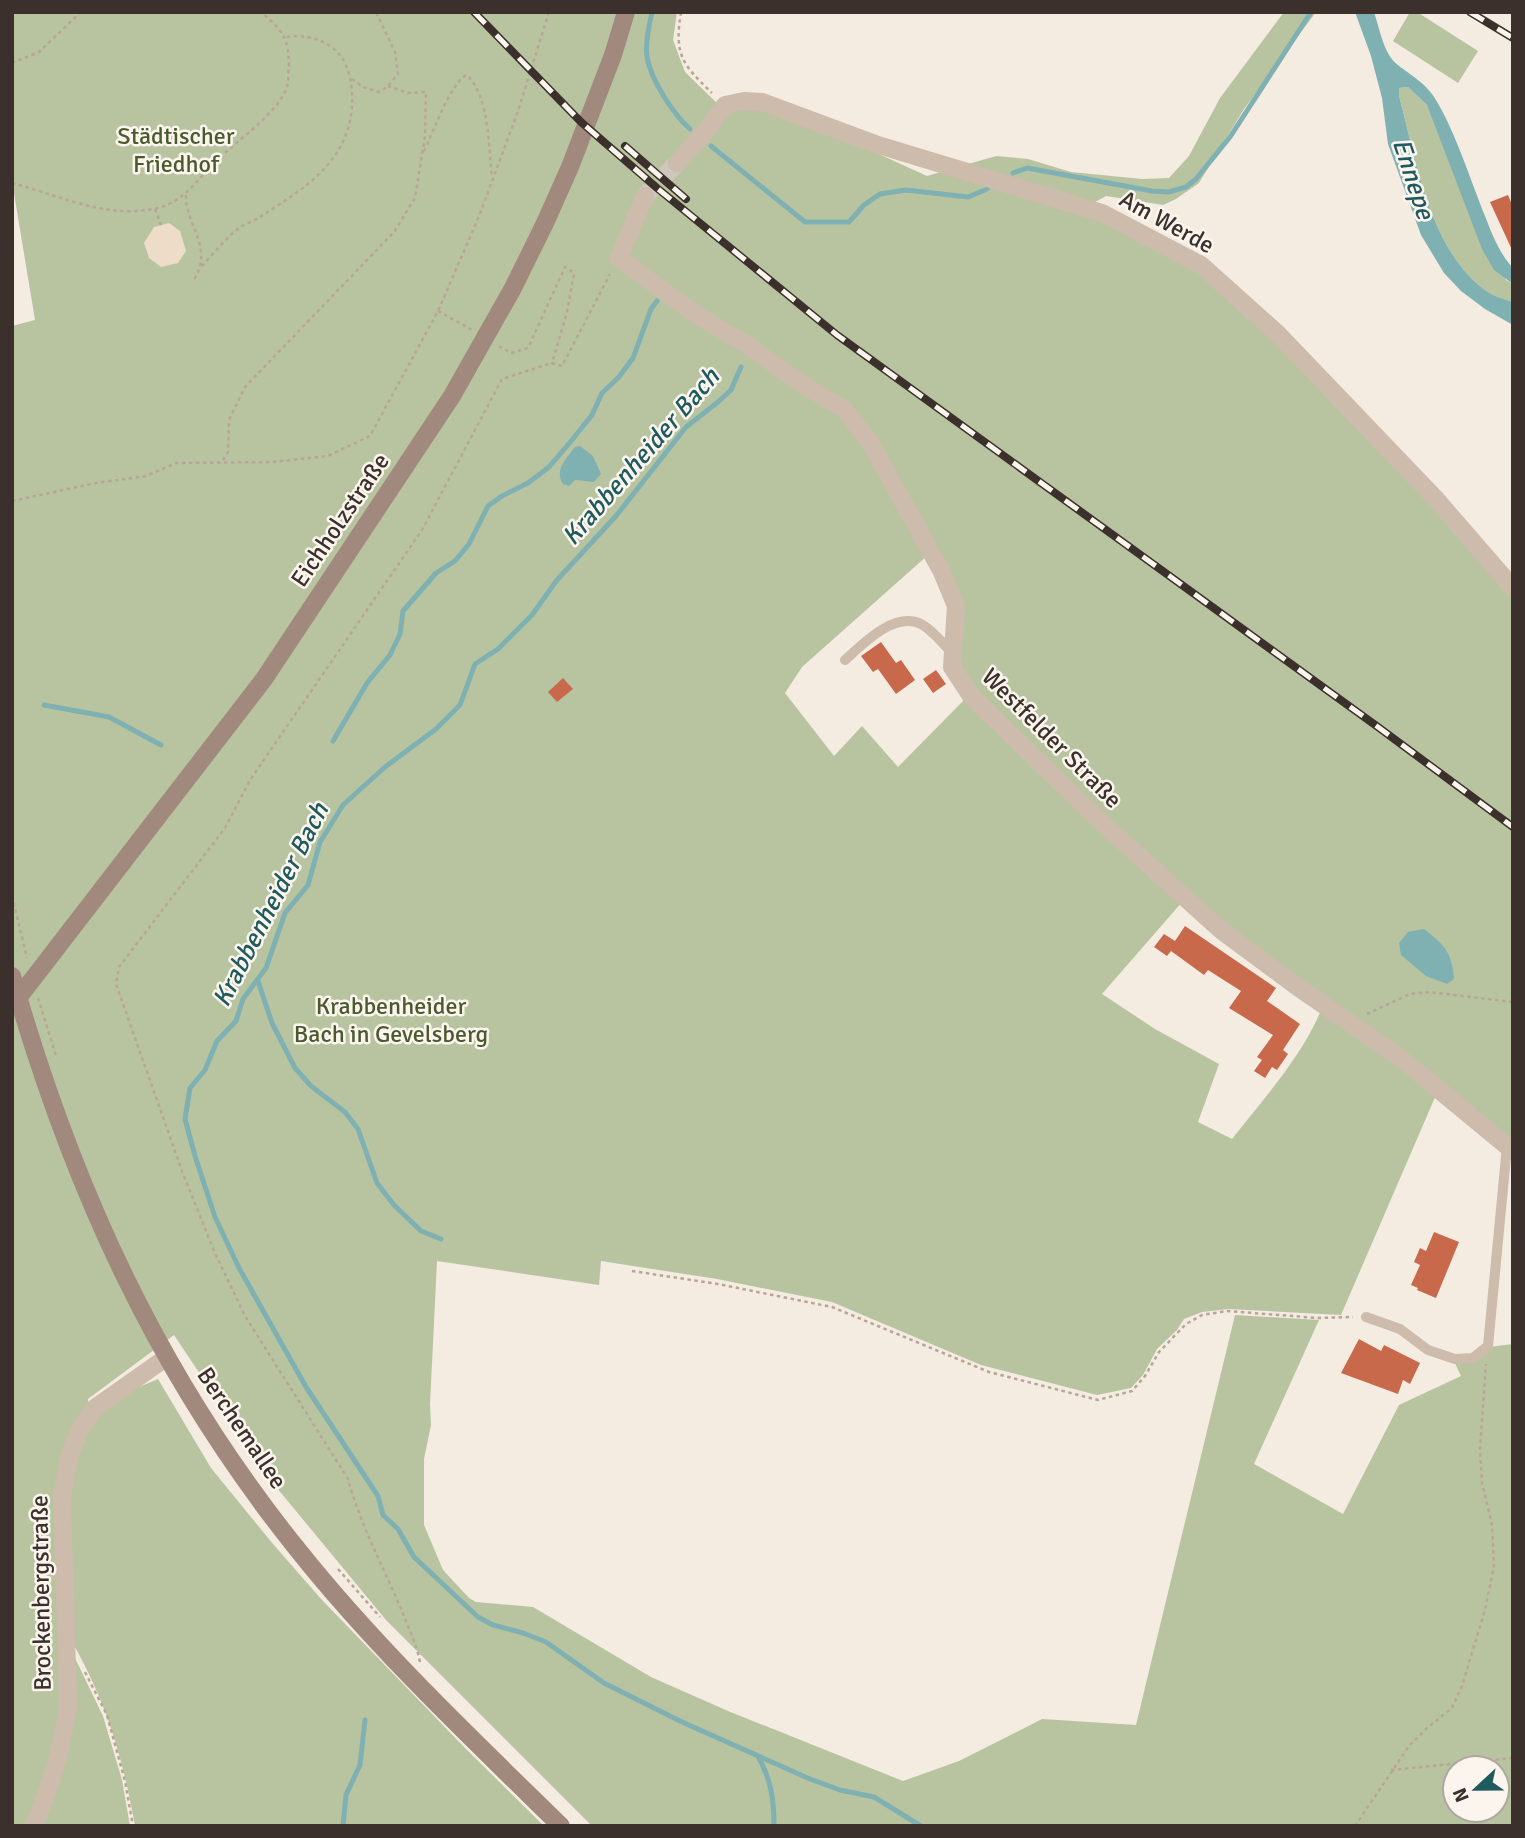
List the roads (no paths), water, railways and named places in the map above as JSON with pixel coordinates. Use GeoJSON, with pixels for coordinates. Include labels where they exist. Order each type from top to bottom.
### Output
{"type":"FeatureCollection","features":[{"type":"Feature","properties":{"kind":"main road","name":"Eichholzstraße"},"geometry":{"type":"LineString","coordinates":[[12,1006],[264,679],[452,396],[513,288],[545,223],[609,67],[626,12]]}},
{"type":"Feature","properties":{"kind":"main road","name":"Berchemallee"},"geometry":{"type":"LineString","coordinates":[[12,976],[50,1097],[90,1202],[136,1302],[233,1464],[299,1551],[338,1597],[411,1677],[561,1826]]}},
{"type":"Feature","properties":{"kind":"street","name":"Am Werde"},"geometry":{"type":"LineString","coordinates":[[677,163],[725,105],[744,101],[762,102],[875,144],[1102,213],[1201,265],[1277,333],[1435,498],[1513,588]]}},
{"type":"Feature","properties":{"kind":"street","name":"Westfelder Straße"},"geometry":{"type":"LineString","coordinates":[[645,196],[619,258],[695,314],[844,409],[871,444],[942,572],[957,606],[952,667],[971,696],[1099,820],[1222,931],[1398,1056],[1510,1149]]}},
{"type":"Feature","properties":{"kind":"street","name":"Brockenbergstraße"},"geometry":{"type":"LineString","coordinates":[[33,1826],[52,1782],[68,1705],[62,1497],[69,1457],[79,1431],[96,1407],[167,1357]]}},
{"type":"Feature","properties":{"kind":"lane"},"geometry":{"type":"LineString","coordinates":[[845,660],[875,634],[894,624],[906,622],[920,623],[953,654]]}},
{"type":"Feature","properties":{"kind":"lane"},"geometry":{"type":"LineString","coordinates":[[1366,1317],[1400,1329],[1428,1350],[1455,1359],[1473,1358],[1488,1346],[1510,1149]]}},
{"type":"Feature","properties":{"kind":"water","name":"Ennepe"},"geometry":{"type":"Polygon","coordinates":[[[1355,12],[1374,12],[1391,58],[1424,85],[1442,110],[1493,236],[1513,268],[1513,284],[1494,270],[1482,249],[1427,105],[1408,87],[1399,88],[1419,175],[1439,229],[1452,254],[1468,275],[1491,294],[1513,302],[1513,325],[1461,291],[1444,273],[1421,235],[1388,144],[1382,98],[1355,12]]]}},
{"type":"Feature","properties":{"kind":"water"},"geometry":{"type":"Polygon","coordinates":[[[580,446],[593,456],[601,474],[594,482],[575,480],[569,486],[563,484],[560,469],[575,447],[580,446]]]}},
{"type":"Feature","properties":{"kind":"water"},"geometry":{"type":"Polygon","coordinates":[[[1424,929],[1442,945],[1449,956],[1454,979],[1447,984],[1426,976],[1401,955],[1399,943],[1408,932],[1424,929]]]}},
{"type":"Feature","properties":{"kind":"waterway"},"geometry":{"type":"LineString","coordinates":[[652,12],[647,46],[649,66],[664,96],[690,129]]}},
{"type":"Feature","properties":{"kind":"waterway","name":"Krabbenheider Bach"},"geometry":{"type":"LineString","coordinates":[[1013,173],[1027,168],[1152,191],[1169,192],[1186,187],[1196,179],[1230,137],[1311,12]]}},
{"type":"Feature","properties":{"kind":"waterway"},"geometry":{"type":"LineString","coordinates":[[711,146],[805,222],[849,222],[864,205],[880,194],[906,190],[968,197],[987,189]]}},
{"type":"Feature","properties":{"kind":"waterway"},"geometry":{"type":"LineString","coordinates":[[333,741],[367,683],[390,655],[400,634],[403,611],[436,573],[455,561],[469,544],[488,506],[528,483],[549,467],[572,440],[592,415],[602,393],[619,377],[633,358],[651,309],[657,301]]}},
{"type":"Feature","properties":{"kind":"waterway","name":"Krabbenheider Bach"},"geometry":{"type":"LineString","coordinates":[[741,367],[731,390],[686,427],[616,516],[557,580],[532,615],[498,649],[475,664],[460,705],[436,729],[385,767],[343,805],[320,842],[308,885],[285,913],[266,968],[243,999],[236,1021],[217,1041],[205,1070],[190,1088],[185,1119],[215,1217],[239,1268],[306,1387],[378,1496],[383,1515],[398,1529],[414,1557],[478,1617],[493,1625],[546,1642],[604,1683],[682,1722],[810,1779],[840,1790],[874,1797],[921,1826]]}},
{"type":"Feature","properties":{"kind":"waterway"},"geometry":{"type":"LineString","coordinates":[[44,705],[109,717],[161,745]]}},
{"type":"Feature","properties":{"kind":"waterway"},"geometry":{"type":"LineString","coordinates":[[258,981],[272,1023],[295,1068],[311,1086],[345,1112],[358,1129],[377,1183],[394,1205],[421,1231],[441,1239]]}},
{"type":"Feature","properties":{"kind":"waterway","name":"Krabbenheider Bach"},"geometry":{"type":"LineString","coordinates":[[343,1826],[346,1795],[360,1765],[365,1720]]}},
{"type":"Feature","properties":{"kind":"waterway"},"geometry":{"type":"LineString","coordinates":[[758,1756],[771,1790],[774,1826]]}},
{"type":"Feature","properties":{"kind":"tunnel"},"geometry":{"type":"LineString","coordinates":[[645,196],[677,163]]}},
{"type":"Feature","properties":{"kind":"railway"},"geometry":{"type":"LineString","coordinates":[[474,12],[581,122],[657,188],[837,335],[1513,827]]}},
{"type":"Feature","properties":{"kind":"railway"},"geometry":{"type":"LineString","coordinates":[[1470,12],[1513,38]]}},
{"type":"Feature","properties":{"kind":"railway"},"geometry":{"type":"LineString","coordinates":[[625,146],[686,199]]}},
{"type":"Feature","properties":{"kind":"park label","name":"Städtischer Friedhof"},"geometry":{"type":"Point","coordinates":[176,150]}},
{"type":"Feature","properties":{"kind":"park label","name":"Krabbenheider Bach in Gevelsberg"},"geometry":{"type":"Point","coordinates":[391,1020]}}]}
